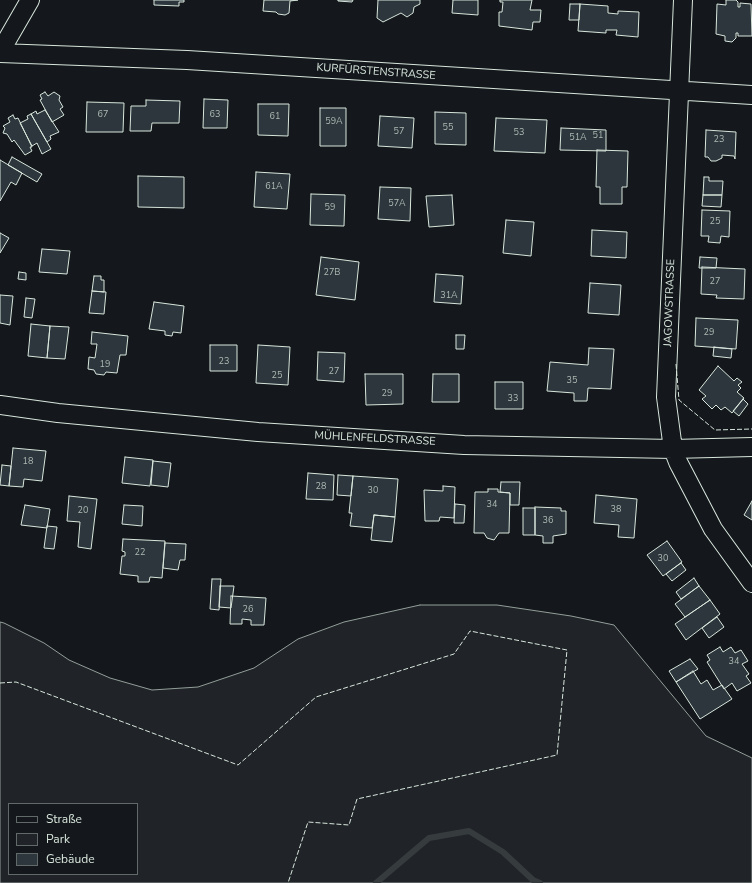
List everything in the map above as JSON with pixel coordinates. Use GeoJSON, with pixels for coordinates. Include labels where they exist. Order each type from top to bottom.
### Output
{"type":"FeatureCollection","features":[{"type":"Feature","properties":{"kind":"street"},"geometry":{"type":"LineString","coordinates":[[0,53],[30,0]]}},
{"type":"Feature","properties":{"kind":"street","name":"JAGOWSTRASSE"},"geometry":{"type":"LineString","coordinates":[[683,0],[666,398],[673,448],[692,490],[713,529],[752,583]]}},
{"type":"Feature","properties":{"kind":"street","name":"KURFÜRSTENSTRASSE"},"geometry":{"type":"LineString","coordinates":[[0,53],[187,60],[752,96]]}},
{"type":"Feature","properties":{"kind":"street","name":"MÜHLENFELDSTRASSE"},"geometry":{"type":"LineString","coordinates":[[0,405],[58,413],[258,432],[464,445],[673,448],[752,447]]}},
{"type":"Feature","properties":{"kind":"green space"},"geometry":{"type":"Polygon","coordinates":[[[420,605],[497,605],[571,616],[614,625],[706,736],[752,758],[752,883],[0,883],[0,622],[44,643],[69,660],[110,678],[152,690],[198,687],[254,668],[298,639],[344,622],[420,605]]]}},
{"type":"Feature","properties":{"kind":"building"},"geometry":{"type":"Polygon","coordinates":[[[154,0],[184,0],[184,2],[179,2],[179,6],[154,5],[154,0]]]}},
{"type":"Feature","properties":{"kind":"building"},"geometry":{"type":"Polygon","coordinates":[[[264,0],[298,0],[290,1],[289,13],[285,15],[278,14],[276,12],[263,11],[264,0]]]}},
{"type":"Feature","properties":{"kind":"building"},"geometry":{"type":"Polygon","coordinates":[[[338,0],[353,0],[352,2],[338,0]]]}},
{"type":"Feature","properties":{"kind":"building"},"geometry":{"type":"Polygon","coordinates":[[[378,0],[420,0],[420,4],[414,7],[413,13],[407,17],[401,13],[383,22],[377,18],[378,0]]]}},
{"type":"Feature","properties":{"kind":"building"},"geometry":{"type":"Polygon","coordinates":[[[453,0],[478,0],[478,15],[452,13],[453,0]]]}},
{"type":"Feature","properties":{"kind":"building"},"geometry":{"type":"Polygon","coordinates":[[[500,0],[532,0],[530,10],[541,10],[540,22],[533,22],[532,30],[499,26],[499,12],[502,12],[503,2],[500,2],[500,0]]]}},
{"type":"Feature","properties":{"kind":"building"},"geometry":{"type":"Polygon","coordinates":[[[726,0],[736,0],[738,2],[738,7],[740,7],[740,3],[751,4],[752,36],[738,36],[738,33],[736,33],[736,38],[732,42],[725,41],[725,36],[716,34],[717,4],[726,5],[726,0]]]}},
{"type":"Feature","properties":{"kind":"building"},"geometry":{"type":"Polygon","coordinates":[[[570,4],[580,4],[579,20],[569,20],[570,4]]]}},
{"type":"Feature","properties":{"kind":"building"},"geometry":{"type":"Polygon","coordinates":[[[580,4],[608,6],[608,13],[618,14],[618,11],[639,12],[638,37],[616,35],[617,30],[606,30],[606,33],[578,31],[580,4]]]}},
{"type":"Feature","properties":{"kind":"building"},"geometry":{"type":"Polygon","coordinates":[[[45,92],[48,96],[54,92],[60,96],[59,100],[63,107],[60,109],[64,115],[52,122],[40,100],[42,99],[40,95],[45,92]]]}},
{"type":"Feature","properties":{"kind":"building"},"geometry":{"type":"Polygon","coordinates":[[[204,99],[228,100],[227,128],[203,128],[204,99]]]}},
{"type":"Feature","properties":{"kind":"building"},"geometry":{"type":"Polygon","coordinates":[[[146,100],[180,101],[179,123],[152,123],[151,131],[130,131],[131,106],[146,106],[146,100]]]}},
{"type":"Feature","properties":{"kind":"building"},"geometry":{"type":"Polygon","coordinates":[[[87,102],[124,103],[123,132],[86,132],[87,102]]]}},
{"type":"Feature","properties":{"kind":"building"},"geometry":{"type":"Polygon","coordinates":[[[258,104],[289,104],[288,136],[258,135],[258,104]]]}},
{"type":"Feature","properties":{"kind":"building"},"geometry":{"type":"Polygon","coordinates":[[[320,108],[346,108],[346,146],[320,146],[320,108]]]}},
{"type":"Feature","properties":{"kind":"building"},"geometry":{"type":"Polygon","coordinates":[[[45,110],[59,132],[50,136],[51,139],[47,142],[31,114],[36,111],[37,114],[45,110]]]}},
{"type":"Feature","properties":{"kind":"building"},"geometry":{"type":"Polygon","coordinates":[[[435,112],[466,113],[466,145],[435,144],[435,112]]]}},
{"type":"Feature","properties":{"kind":"building"},"geometry":{"type":"Polygon","coordinates":[[[31,114],[51,149],[42,154],[37,143],[32,146],[20,123],[28,119],[27,116],[31,114]]]}},
{"type":"Feature","properties":{"kind":"building"},"geometry":{"type":"Polygon","coordinates":[[[13,115],[15,119],[18,118],[32,147],[30,147],[32,151],[25,155],[14,140],[12,142],[7,134],[3,133],[5,128],[3,126],[10,122],[8,118],[13,115]]]}},
{"type":"Feature","properties":{"kind":"building"},"geometry":{"type":"Polygon","coordinates":[[[380,116],[414,118],[412,148],[378,146],[380,116]]]}},
{"type":"Feature","properties":{"kind":"building"},"geometry":{"type":"Polygon","coordinates":[[[496,118],[547,120],[545,153],[494,151],[496,118]]]}},
{"type":"Feature","properties":{"kind":"building"},"geometry":{"type":"Polygon","coordinates":[[[561,128],[606,130],[606,151],[560,150],[561,128]]]}},
{"type":"Feature","properties":{"kind":"building"},"geometry":{"type":"Polygon","coordinates":[[[706,130],[736,132],[735,159],[734,156],[722,155],[722,158],[716,161],[711,161],[708,157],[705,157],[706,130]]]}},
{"type":"Feature","properties":{"kind":"building"},"geometry":{"type":"Polygon","coordinates":[[[597,150],[628,151],[627,187],[622,187],[622,204],[600,204],[600,187],[596,187],[597,150]]]}},
{"type":"Feature","properties":{"kind":"building"},"geometry":{"type":"Polygon","coordinates":[[[12,157],[42,174],[37,182],[8,165],[12,157]]]}},
{"type":"Feature","properties":{"kind":"building"},"geometry":{"type":"Polygon","coordinates":[[[0,160],[22,173],[16,185],[11,182],[0,201],[0,160]]]}},
{"type":"Feature","properties":{"kind":"building"},"geometry":{"type":"Polygon","coordinates":[[[256,172],[290,174],[287,209],[254,207],[256,172]]]}},
{"type":"Feature","properties":{"kind":"building"},"geometry":{"type":"Polygon","coordinates":[[[138,176],[184,177],[184,208],[138,207],[138,176]]]}},
{"type":"Feature","properties":{"kind":"building"},"geometry":{"type":"Polygon","coordinates":[[[704,177],[709,177],[709,181],[723,181],[722,195],[703,195],[704,177]]]}},
{"type":"Feature","properties":{"kind":"building"},"geometry":{"type":"Polygon","coordinates":[[[380,187],[411,188],[410,221],[378,219],[380,187]]]}},
{"type":"Feature","properties":{"kind":"building"},"geometry":{"type":"Polygon","coordinates":[[[311,194],[345,195],[344,226],[310,225],[311,194]]]}},
{"type":"Feature","properties":{"kind":"building"},"geometry":{"type":"Polygon","coordinates":[[[452,195],[454,225],[429,227],[426,196],[452,195]]]}},
{"type":"Feature","properties":{"kind":"building"},"geometry":{"type":"Polygon","coordinates":[[[703,195],[722,195],[721,207],[702,206],[703,195]]]}},
{"type":"Feature","properties":{"kind":"building"},"geometry":{"type":"Polygon","coordinates":[[[702,210],[730,211],[729,237],[721,236],[720,243],[708,242],[709,236],[701,236],[702,210]]]}},
{"type":"Feature","properties":{"kind":"building"},"geometry":{"type":"Polygon","coordinates":[[[506,220],[534,222],[531,256],[503,253],[506,220]]]}},
{"type":"Feature","properties":{"kind":"building"},"geometry":{"type":"Polygon","coordinates":[[[592,230],[627,232],[626,258],[591,256],[592,230]]]}},
{"type":"Feature","properties":{"kind":"building"},"geometry":{"type":"Polygon","coordinates":[[[0,233],[9,238],[0,253],[0,233]]]}},
{"type":"Feature","properties":{"kind":"building"},"geometry":{"type":"Polygon","coordinates":[[[42,249],[70,251],[67,274],[39,272],[42,249]]]}},
{"type":"Feature","properties":{"kind":"building"},"geometry":{"type":"Polygon","coordinates":[[[321,257],[359,262],[355,300],[316,295],[321,257]]]}},
{"type":"Feature","properties":{"kind":"building"},"geometry":{"type":"Polygon","coordinates":[[[700,257],[717,258],[716,268],[699,268],[700,257]]]}},
{"type":"Feature","properties":{"kind":"building"},"geometry":{"type":"Polygon","coordinates":[[[702,267],[745,269],[744,299],[716,298],[717,295],[701,294],[702,267]]]}},
{"type":"Feature","properties":{"kind":"building"},"geometry":{"type":"Polygon","coordinates":[[[19,272],[26,273],[26,280],[18,279],[19,272]]]}},
{"type":"Feature","properties":{"kind":"building"},"geometry":{"type":"Polygon","coordinates":[[[436,274],[463,276],[461,304],[434,302],[436,274]]]}},
{"type":"Feature","properties":{"kind":"building"},"geometry":{"type":"Polygon","coordinates":[[[94,276],[101,276],[101,280],[104,280],[104,292],[92,291],[94,276]]]}},
{"type":"Feature","properties":{"kind":"building"},"geometry":{"type":"Polygon","coordinates":[[[590,283],[621,285],[619,315],[588,313],[590,283]]]}},
{"type":"Feature","properties":{"kind":"building"},"geometry":{"type":"Polygon","coordinates":[[[92,291],[106,292],[104,314],[89,313],[92,291]]]}},
{"type":"Feature","properties":{"kind":"building"},"geometry":{"type":"Polygon","coordinates":[[[0,295],[13,296],[10,325],[0,323],[0,295]]]}},
{"type":"Feature","properties":{"kind":"building"},"geometry":{"type":"Polygon","coordinates":[[[26,298],[35,299],[32,318],[24,317],[26,298]]]}},
{"type":"Feature","properties":{"kind":"building"},"geometry":{"type":"Polygon","coordinates":[[[154,302],[184,306],[181,333],[173,332],[172,336],[165,335],[165,331],[149,329],[154,302]]]}},
{"type":"Feature","properties":{"kind":"building"},"geometry":{"type":"Polygon","coordinates":[[[696,318],[738,320],[736,349],[695,346],[696,318]]]}},
{"type":"Feature","properties":{"kind":"building"},"geometry":{"type":"Polygon","coordinates":[[[31,324],[50,326],[47,358],[28,356],[31,324]]]}},
{"type":"Feature","properties":{"kind":"building"},"geometry":{"type":"Polygon","coordinates":[[[50,326],[69,327],[65,359],[47,358],[50,326]]]}},
{"type":"Feature","properties":{"kind":"building"},"geometry":{"type":"Polygon","coordinates":[[[92,332],[128,336],[126,355],[120,355],[117,373],[106,372],[104,375],[96,374],[94,370],[88,369],[89,357],[95,358],[97,344],[91,344],[92,332]]]}},
{"type":"Feature","properties":{"kind":"building"},"geometry":{"type":"Polygon","coordinates":[[[456,335],[465,335],[464,349],[456,349],[456,335]]]}},
{"type":"Feature","properties":{"kind":"building"},"geometry":{"type":"Polygon","coordinates":[[[210,345],[237,345],[237,371],[210,371],[210,345]]]}},
{"type":"Feature","properties":{"kind":"building"},"geometry":{"type":"Polygon","coordinates":[[[258,345],[290,347],[288,385],[256,383],[258,345]]]}},
{"type":"Feature","properties":{"kind":"building"},"geometry":{"type":"Polygon","coordinates":[[[714,347],[732,349],[731,358],[713,356],[714,347]]]}},
{"type":"Feature","properties":{"kind":"building"},"geometry":{"type":"Polygon","coordinates":[[[589,348],[614,349],[611,389],[588,388],[587,401],[574,401],[574,393],[547,391],[550,362],[588,365],[589,348]]]}},
{"type":"Feature","properties":{"kind":"building"},"geometry":{"type":"Polygon","coordinates":[[[318,352],[345,353],[344,382],[317,380],[318,352]]]}},
{"type":"Feature","properties":{"kind":"building"},"geometry":{"type":"Polygon","coordinates":[[[718,366],[734,381],[737,378],[742,382],[738,385],[741,388],[737,392],[744,398],[732,413],[725,407],[721,410],[716,405],[712,409],[702,399],[706,396],[699,390],[718,366]]]}},
{"type":"Feature","properties":{"kind":"building"},"geometry":{"type":"Polygon","coordinates":[[[365,374],[403,374],[403,404],[366,405],[365,374]]]}},
{"type":"Feature","properties":{"kind":"building"},"geometry":{"type":"Polygon","coordinates":[[[433,374],[459,374],[459,402],[432,402],[433,374]]]}},
{"type":"Feature","properties":{"kind":"building"},"geometry":{"type":"Polygon","coordinates":[[[495,382],[523,382],[523,409],[495,409],[495,382]]]}},
{"type":"Feature","properties":{"kind":"building"},"geometry":{"type":"Polygon","coordinates":[[[743,399],[748,404],[739,416],[733,411],[743,399]]]}},
{"type":"Feature","properties":{"kind":"building"},"geometry":{"type":"Polygon","coordinates":[[[13,448],[46,451],[42,481],[24,479],[23,487],[9,486],[13,448]]]}},
{"type":"Feature","properties":{"kind":"building"},"geometry":{"type":"Polygon","coordinates":[[[125,457],[153,460],[150,486],[122,483],[125,457]]]}},
{"type":"Feature","properties":{"kind":"building"},"geometry":{"type":"Polygon","coordinates":[[[153,461],[171,463],[168,487],[151,485],[153,461]]]}},
{"type":"Feature","properties":{"kind":"building"},"geometry":{"type":"Polygon","coordinates":[[[2,465],[11,466],[9,486],[0,485],[2,465]]]}},
{"type":"Feature","properties":{"kind":"building"},"geometry":{"type":"Polygon","coordinates":[[[308,473],[334,475],[333,500],[306,499],[308,473]]]}},
{"type":"Feature","properties":{"kind":"building"},"geometry":{"type":"Polygon","coordinates":[[[338,475],[353,476],[351,496],[337,495],[338,475]]]}},
{"type":"Feature","properties":{"kind":"building"},"geometry":{"type":"Polygon","coordinates":[[[353,476],[398,479],[395,517],[374,515],[372,528],[350,526],[352,513],[349,513],[353,476]]]}},
{"type":"Feature","properties":{"kind":"building"},"geometry":{"type":"Polygon","coordinates":[[[501,482],[520,482],[519,505],[510,505],[510,493],[500,492],[501,482]]]}},
{"type":"Feature","properties":{"kind":"building"},"geometry":{"type":"Polygon","coordinates":[[[443,486],[455,487],[454,518],[440,517],[439,521],[425,521],[424,490],[443,491],[443,486]]]}},
{"type":"Feature","properties":{"kind":"building"},"geometry":{"type":"Polygon","coordinates":[[[488,489],[498,489],[498,492],[510,493],[509,533],[499,533],[494,540],[487,538],[484,533],[474,533],[475,492],[488,492],[488,489]]]}},
{"type":"Feature","properties":{"kind":"building"},"geometry":{"type":"Polygon","coordinates":[[[596,495],[637,499],[634,538],[618,537],[619,525],[594,523],[596,495]]]}},
{"type":"Feature","properties":{"kind":"building"},"geometry":{"type":"Polygon","coordinates":[[[69,496],[97,499],[91,549],[78,547],[80,522],[67,521],[69,496]]]}},
{"type":"Feature","properties":{"kind":"building"},"geometry":{"type":"Polygon","coordinates":[[[752,501],[752,520],[744,515],[752,501]]]}},
{"type":"Feature","properties":{"kind":"building"},"geometry":{"type":"Polygon","coordinates":[[[455,504],[465,505],[464,523],[454,523],[455,504]]]}},
{"type":"Feature","properties":{"kind":"building"},"geometry":{"type":"Polygon","coordinates":[[[25,505],[50,509],[47,528],[21,525],[25,505]]]}},
{"type":"Feature","properties":{"kind":"building"},"geometry":{"type":"Polygon","coordinates":[[[124,505],[143,506],[142,526],[122,524],[124,505]]]}},
{"type":"Feature","properties":{"kind":"building"},"geometry":{"type":"Polygon","coordinates":[[[535,507],[561,508],[561,511],[566,511],[566,534],[553,536],[553,543],[543,543],[543,536],[535,535],[535,507]]]}},
{"type":"Feature","properties":{"kind":"building"},"geometry":{"type":"Polygon","coordinates":[[[523,508],[535,508],[535,535],[523,535],[523,508]]]}},
{"type":"Feature","properties":{"kind":"building"},"geometry":{"type":"Polygon","coordinates":[[[374,515],[395,517],[392,542],[371,540],[374,515]]]}},
{"type":"Feature","properties":{"kind":"building"},"geometry":{"type":"Polygon","coordinates":[[[47,526],[57,527],[54,549],[44,548],[47,526]]]}},
{"type":"Feature","properties":{"kind":"building"},"geometry":{"type":"Polygon","coordinates":[[[123,539],[165,541],[162,578],[150,577],[149,582],[138,582],[138,576],[120,574],[122,556],[125,556],[125,552],[122,551],[123,539]]]}},
{"type":"Feature","properties":{"kind":"building"},"geometry":{"type":"Polygon","coordinates":[[[667,541],[682,562],[663,576],[647,555],[667,541]]]}},
{"type":"Feature","properties":{"kind":"building"},"geometry":{"type":"Polygon","coordinates":[[[165,543],[186,544],[185,560],[180,560],[178,570],[163,568],[165,543]]]}},
{"type":"Feature","properties":{"kind":"building"},"geometry":{"type":"Polygon","coordinates":[[[681,563],[686,570],[672,581],[666,574],[681,563]]]}},
{"type":"Feature","properties":{"kind":"building"},"geometry":{"type":"Polygon","coordinates":[[[694,578],[699,586],[681,599],[676,592],[694,578]]]}},
{"type":"Feature","properties":{"kind":"building"},"geometry":{"type":"Polygon","coordinates":[[[212,579],[221,579],[219,610],[210,609],[212,579]]]}},
{"type":"Feature","properties":{"kind":"building"},"geometry":{"type":"Polygon","coordinates":[[[220,586],[234,586],[231,608],[219,607],[220,586]]]}},
{"type":"Feature","properties":{"kind":"building"},"geometry":{"type":"Polygon","coordinates":[[[699,586],[710,600],[685,617],[675,604],[699,586]]]}},
{"type":"Feature","properties":{"kind":"building"},"geometry":{"type":"Polygon","coordinates":[[[231,596],[266,598],[264,625],[251,625],[251,620],[242,619],[242,624],[230,624],[231,596]]]}},
{"type":"Feature","properties":{"kind":"building"},"geometry":{"type":"Polygon","coordinates":[[[710,600],[720,614],[686,640],[675,624],[710,600]]]}},
{"type":"Feature","properties":{"kind":"building"},"geometry":{"type":"Polygon","coordinates":[[[717,617],[724,627],[709,638],[702,628],[717,617]]]}},
{"type":"Feature","properties":{"kind":"building"},"geometry":{"type":"Polygon","coordinates":[[[720,647],[723,652],[731,647],[735,653],[741,650],[748,661],[742,664],[749,674],[746,676],[751,683],[737,691],[732,683],[724,689],[707,662],[710,660],[707,655],[720,647]]]}},
{"type":"Feature","properties":{"kind":"building"},"geometry":{"type":"Polygon","coordinates":[[[690,659],[698,669],[676,682],[669,671],[690,659]]]}},
{"type":"Feature","properties":{"kind":"building"},"geometry":{"type":"Polygon","coordinates":[[[693,671],[701,684],[707,680],[713,690],[722,685],[732,699],[700,719],[676,682],[693,671]]]}},
{"type":"Feature","properties":{"kind":"waterway"},"geometry":{"type":"LineString","coordinates":[[376,883],[429,838],[469,831],[503,852],[533,880],[540,883]]}},
{"type":"Feature","properties":{"kind":"fence"},"geometry":{"type":"LineString","coordinates":[[676,364],[679,400],[715,430],[752,429]]}},
{"type":"Feature","properties":{"kind":"fence"},"geometry":{"type":"LineString","coordinates":[[0,683],[16,682],[238,765],[316,697],[454,654],[470,631],[567,650],[557,755],[357,799],[349,825],[308,822],[288,883]]}}]}
